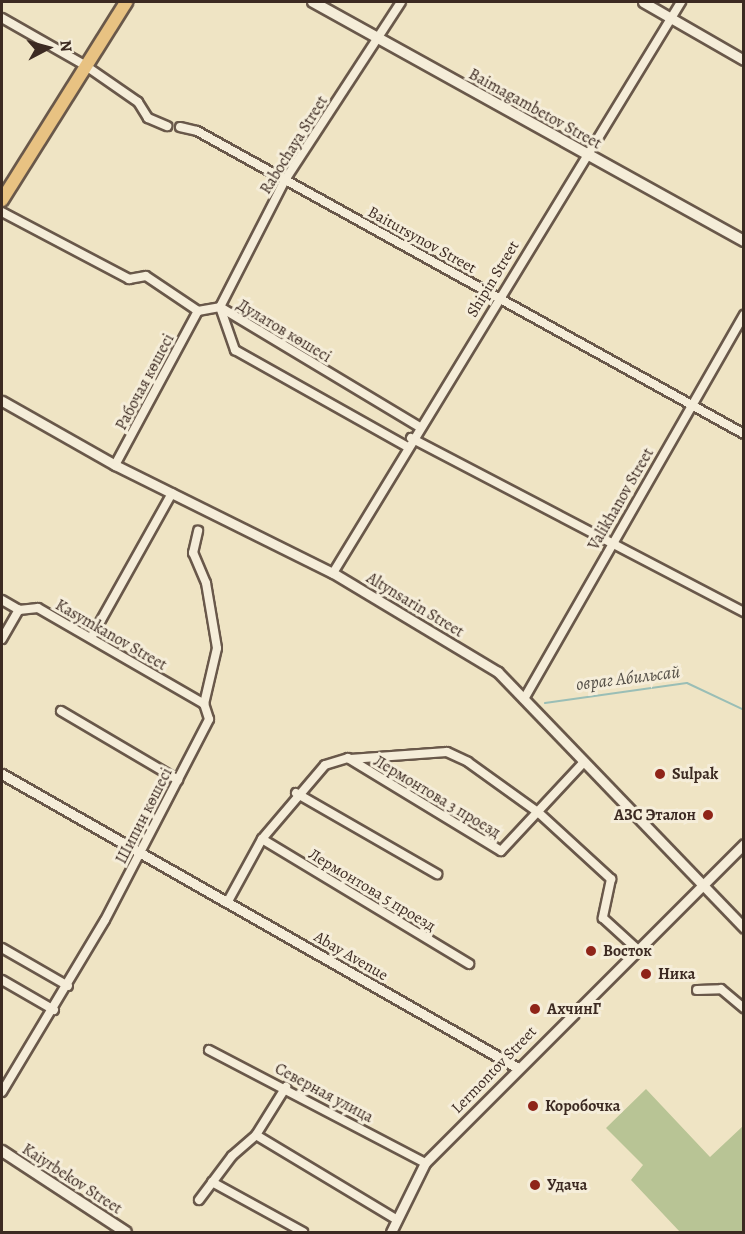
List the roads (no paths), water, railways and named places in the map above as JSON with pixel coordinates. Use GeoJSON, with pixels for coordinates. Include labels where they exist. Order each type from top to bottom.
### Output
{"type":"FeatureCollection","features":[{"type":"Feature","properties":{"kind":"main road"},"geometry":{"type":"LineString","coordinates":[[3,196],[126,2]]}},
{"type":"Feature","properties":{"kind":"main road","name":"Baimagambetov Street"},"geometry":{"type":"LineString","coordinates":[[313,2],[744,241]]}},
{"type":"Feature","properties":{"kind":"main road","name":"Kaiyrbekov Street"},"geometry":{"type":"LineString","coordinates":[[2,1151],[126,1233]]}},
{"type":"Feature","properties":{"kind":"street","name":"Rabochaya Street"},"geometry":{"type":"LineString","coordinates":[[218,308],[285,180],[401,2]]}},
{"type":"Feature","properties":{"kind":"street"},"geometry":{"type":"LineString","coordinates":[[642,2],[744,60]]}},
{"type":"Feature","properties":{"kind":"street","name":"Shipin Street"},"geometry":{"type":"LineString","coordinates":[[333,573],[418,426],[585,153],[681,2]]}},
{"type":"Feature","properties":{"kind":"street"},"geometry":{"type":"LineString","coordinates":[[2,18],[86,66],[138,102],[148,118],[167,126]]}},
{"type":"Feature","properties":{"kind":"street","name":"Baitursynov Street"},"geometry":{"type":"LineString","coordinates":[[180,127],[285,180],[744,434]]}},
{"type":"Feature","properties":{"kind":"street"},"geometry":{"type":"LineString","coordinates":[[2,212],[129,279],[146,276],[202,311],[218,308]]}},
{"type":"Feature","properties":{"kind":"street","name":"Дулатов көшесі"},"geometry":{"type":"LineString","coordinates":[[218,308],[418,426]]}},
{"type":"Feature","properties":{"kind":"street","name":"Дулатов көшесі"},"geometry":{"type":"LineString","coordinates":[[218,308],[235,350],[406,446]]}},
{"type":"Feature","properties":{"kind":"street","name":"Рабочая көшесі"},"geometry":{"type":"LineString","coordinates":[[115,465],[202,311]]}},
{"type":"Feature","properties":{"kind":"street","name":"Valikhanov Street"},"geometry":{"type":"LineString","coordinates":[[524,699],[611,542],[744,315]]}},
{"type":"Feature","properties":{"kind":"street","name":"Altynsarin Street"},"geometry":{"type":"LineString","coordinates":[[2,400],[115,465],[333,573],[498,672],[744,928]]}},
{"type":"Feature","properties":{"kind":"street"},"geometry":{"type":"LineString","coordinates":[[411,438],[744,612]]}},
{"type":"Feature","properties":{"kind":"street"},"geometry":{"type":"LineString","coordinates":[[91,638],[172,493]]}},
{"type":"Feature","properties":{"kind":"street","name":"Шипин көшесі"},"geometry":{"type":"LineString","coordinates":[[2,1092],[68,986],[141,854],[209,719],[204,704],[217,648],[206,583],[193,553],[198,531]]}},
{"type":"Feature","properties":{"kind":"street","name":"Kasymkanov Street"},"geometry":{"type":"LineString","coordinates":[[2,600],[19,610],[38,608],[204,704]]}},
{"type":"Feature","properties":{"kind":"street"},"geometry":{"type":"LineString","coordinates":[[2,639],[19,610]]}},
{"type":"Feature","properties":{"kind":"street"},"geometry":{"type":"LineString","coordinates":[[61,711],[178,780]]}},
{"type":"Feature","properties":{"kind":"street"},"geometry":{"type":"LineString","coordinates":[[227,903],[262,839],[296,793],[325,765],[349,759],[447,752],[539,813],[611,879],[603,918],[637,949]]}},
{"type":"Feature","properties":{"kind":"street","name":"Лермонтова 3 проезд"},"geometry":{"type":"LineString","coordinates":[[349,759],[495,850],[505,849],[584,762]]}},
{"type":"Feature","properties":{"kind":"street","name":"Abay Avenue"},"geometry":{"type":"LineString","coordinates":[[2,774],[516,1067]]}},
{"type":"Feature","properties":{"kind":"street"},"geometry":{"type":"LineString","coordinates":[[296,793],[437,874]]}},
{"type":"Feature","properties":{"kind":"street","name":"Лермонтова 5 проезд"},"geometry":{"type":"LineString","coordinates":[[262,839],[469,964]]}},
{"type":"Feature","properties":{"kind":"street","name":"Lermontov Street"},"geometry":{"type":"LineString","coordinates":[[391,1233],[425,1164],[516,1067],[744,844]]}},
{"type":"Feature","properties":{"kind":"street"},"geometry":{"type":"LineString","coordinates":[[2,948],[68,986]]}},
{"type":"Feature","properties":{"kind":"street"},"geometry":{"type":"LineString","coordinates":[[2,980],[54,1011]]}},
{"type":"Feature","properties":{"kind":"street"},"geometry":{"type":"LineString","coordinates":[[698,990],[722,989],[744,1008]]}},
{"type":"Feature","properties":{"kind":"street","name":"Северная улица"},"geometry":{"type":"LineString","coordinates":[[209,1050],[286,1087],[425,1164]]}},
{"type":"Feature","properties":{"kind":"street"},"geometry":{"type":"LineString","coordinates":[[200,1200],[212,1182],[256,1135],[286,1087]]}},
{"type":"Feature","properties":{"kind":"street"},"geometry":{"type":"LineString","coordinates":[[256,1135],[396,1220]]}},
{"type":"Feature","properties":{"kind":"street"},"geometry":{"type":"LineString","coordinates":[[212,1182],[303,1233]]}},
{"type":"Feature","properties":{"kind":"waterway","name":"овраг Абильсай"},"geometry":{"type":"LineString","coordinates":[[545,703],[687,683],[744,710]]}},
{"type":"Feature","properties":{"kind":"place","name":"Sulpak"},"geometry":{"type":"Point","coordinates":[660,774]}},
{"type":"Feature","properties":{"kind":"place","name":"АЗС Эталон"},"geometry":{"type":"Point","coordinates":[708,815]}},
{"type":"Feature","properties":{"kind":"place","name":"Восток"},"geometry":{"type":"Point","coordinates":[591,951]}},
{"type":"Feature","properties":{"kind":"place","name":"Ника"},"geometry":{"type":"Point","coordinates":[646,974]}},
{"type":"Feature","properties":{"kind":"place","name":"АхчинГ"},"geometry":{"type":"Point","coordinates":[535,1009]}},
{"type":"Feature","properties":{"kind":"place","name":"Коробочка"},"geometry":{"type":"Point","coordinates":[533,1106]}},
{"type":"Feature","properties":{"kind":"place","name":"Удача"},"geometry":{"type":"Point","coordinates":[535,1185]}}]}
